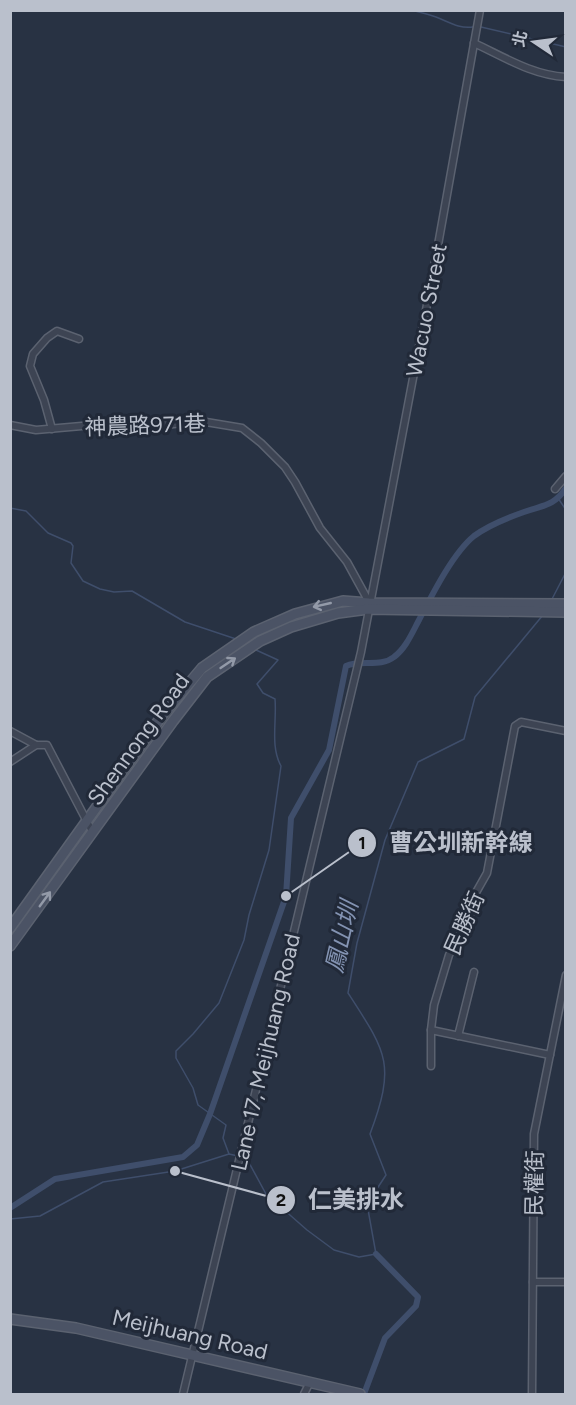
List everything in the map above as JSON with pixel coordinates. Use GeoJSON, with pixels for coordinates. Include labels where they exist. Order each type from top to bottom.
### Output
{"type":"FeatureCollection","features":[{"type":"Feature","properties":{"kind":"street","name":"Wacuo Street"},"geometry":{"type":"LineString","coordinates":[[368,606],[433,273],[480,10]]}},
{"type":"Feature","properties":{"kind":"street"},"geometry":{"type":"LineString","coordinates":[[474,43],[514,64],[535,71],[566,76]]}},
{"type":"Feature","properties":{"kind":"street"},"geometry":{"type":"LineString","coordinates":[[52,429],[44,400],[30,366],[33,354],[47,338],[57,331],[79,339]]}},
{"type":"Feature","properties":{"kind":"street","name":"神農路971巷"},"geometry":{"type":"LineString","coordinates":[[10,425],[26,430],[93,425],[156,426],[200,421],[242,428],[285,467],[320,528],[347,562],[368,606]]}},
{"type":"Feature","properties":{"kind":"street"},"geometry":{"type":"LineString","coordinates":[[555,489],[566,476]]}},
{"type":"Feature","properties":{"kind":"street","name":"Shennong Road"},"geometry":{"type":"LineString","coordinates":[[10,928],[164,713],[202,668],[254,632],[295,614],[343,600],[368,606]]}},
{"type":"Feature","properties":{"kind":"street"},"geometry":{"type":"LineString","coordinates":[[379,606],[566,604]]}},
{"type":"Feature","properties":{"kind":"street","name":"Shennong Road"},"geometry":{"type":"LineString","coordinates":[[10,946],[172,721],[207,677],[260,641],[291,627],[338,613],[368,606],[379,606]]}},
{"type":"Feature","properties":{"kind":"street","name":"Lane 17, Meijhuang Road"},"geometry":{"type":"LineString","coordinates":[[183,1395],[361,652],[368,606]]}},
{"type":"Feature","properties":{"kind":"street"},"geometry":{"type":"LineString","coordinates":[[379,606],[566,612]]}},
{"type":"Feature","properties":{"kind":"street","name":"民勝街"},"geometry":{"type":"LineString","coordinates":[[431,1066],[434,1005],[448,955],[473,909],[474,896],[487,873],[515,726],[521,722],[566,730]]}},
{"type":"Feature","properties":{"kind":"street"},"geometry":{"type":"LineString","coordinates":[[10,731],[36,745],[46,745],[93,833]]}},
{"type":"Feature","properties":{"kind":"street"},"geometry":{"type":"LineString","coordinates":[[10,762],[36,745]]}},
{"type":"Feature","properties":{"kind":"street"},"geometry":{"type":"LineString","coordinates":[[458,1036],[474,972]]}},
{"type":"Feature","properties":{"kind":"street","name":"民權街"},"geometry":{"type":"LineString","coordinates":[[532,1395],[534,1134],[566,975]]}},
{"type":"Feature","properties":{"kind":"street"},"geometry":{"type":"LineString","coordinates":[[431,1030],[550,1055]]}},
{"type":"Feature","properties":{"kind":"street"},"geometry":{"type":"LineString","coordinates":[[533,1282],[566,1282]]}},
{"type":"Feature","properties":{"kind":"street","name":"Meijhuang Road"},"geometry":{"type":"LineString","coordinates":[[10,1319],[76,1328],[310,1381],[357,1394]]}},
{"type":"Feature","properties":{"kind":"street"},"geometry":{"type":"LineString","coordinates":[[304,1395],[310,1381]]}},
{"type":"Feature","properties":{"kind":"waterway"},"geometry":{"type":"LineString","coordinates":[[411,10],[459,26],[473,27]]}},
{"type":"Feature","properties":{"kind":"waterway"},"geometry":{"type":"LineString","coordinates":[[481,27],[566,47]]}},
{"type":"Feature","properties":{"kind":"waterway"},"geometry":{"type":"LineString","coordinates":[[10,1208],[55,1179],[183,1157],[197,1145],[210,1114],[286,896],[291,818],[329,750],[346,666],[383,662],[394,657],[408,640],[443,575],[466,543],[492,525],[552,502],[566,488]]}},
{"type":"Feature","properties":{"kind":"waterway"},"geometry":{"type":"LineString","coordinates":[[558,498],[566,510]]}},
{"type":"Feature","properties":{"kind":"waterway"},"geometry":{"type":"LineString","coordinates":[[10,508],[26,511],[48,533],[71,543],[73,546],[71,563],[83,581],[100,589],[114,592],[132,591],[185,622],[236,639]]}},
{"type":"Feature","properties":{"kind":"waterway","name":"鳳山圳"},"geometry":{"type":"LineString","coordinates":[[551,601],[566,572]]}},
{"type":"Feature","properties":{"kind":"waterway","name":"鳳山圳"},"geometry":{"type":"LineString","coordinates":[[242,1158],[247,1159],[266,1194],[334,1250],[359,1257],[376,1254],[367,1204],[386,1175],[370,1134],[383,1091],[385,1074],[379,1046],[372,1030],[348,993],[357,943],[385,840],[418,762],[464,739],[475,697],[543,615]]}},
{"type":"Feature","properties":{"kind":"waterway"},"geometry":{"type":"LineString","coordinates":[[229,1154],[223,1138],[226,1125],[198,1105],[193,1088],[176,1058],[176,1051],[219,1003],[244,940],[249,915],[269,850],[281,766],[275,742],[275,699],[263,693],[257,684],[278,660],[256,650]]}},
{"type":"Feature","properties":{"kind":"waterway"},"geometry":{"type":"LineString","coordinates":[[10,1219],[40,1216],[103,1182],[175,1171],[229,1154],[238,1156]]}},
{"type":"Feature","properties":{"kind":"waterway","name":"鳳山圳"},"geometry":{"type":"LineString","coordinates":[[364,1394],[385,1338],[416,1306],[418,1297],[376,1254]]}},
{"type":"Feature","properties":{"kind":"place","name":"曹公圳新幹線"},"geometry":{"type":"Point","coordinates":[286,896]}},
{"type":"Feature","properties":{"kind":"place","name":"仁美排水"},"geometry":{"type":"Point","coordinates":[175,1171]}}]}
